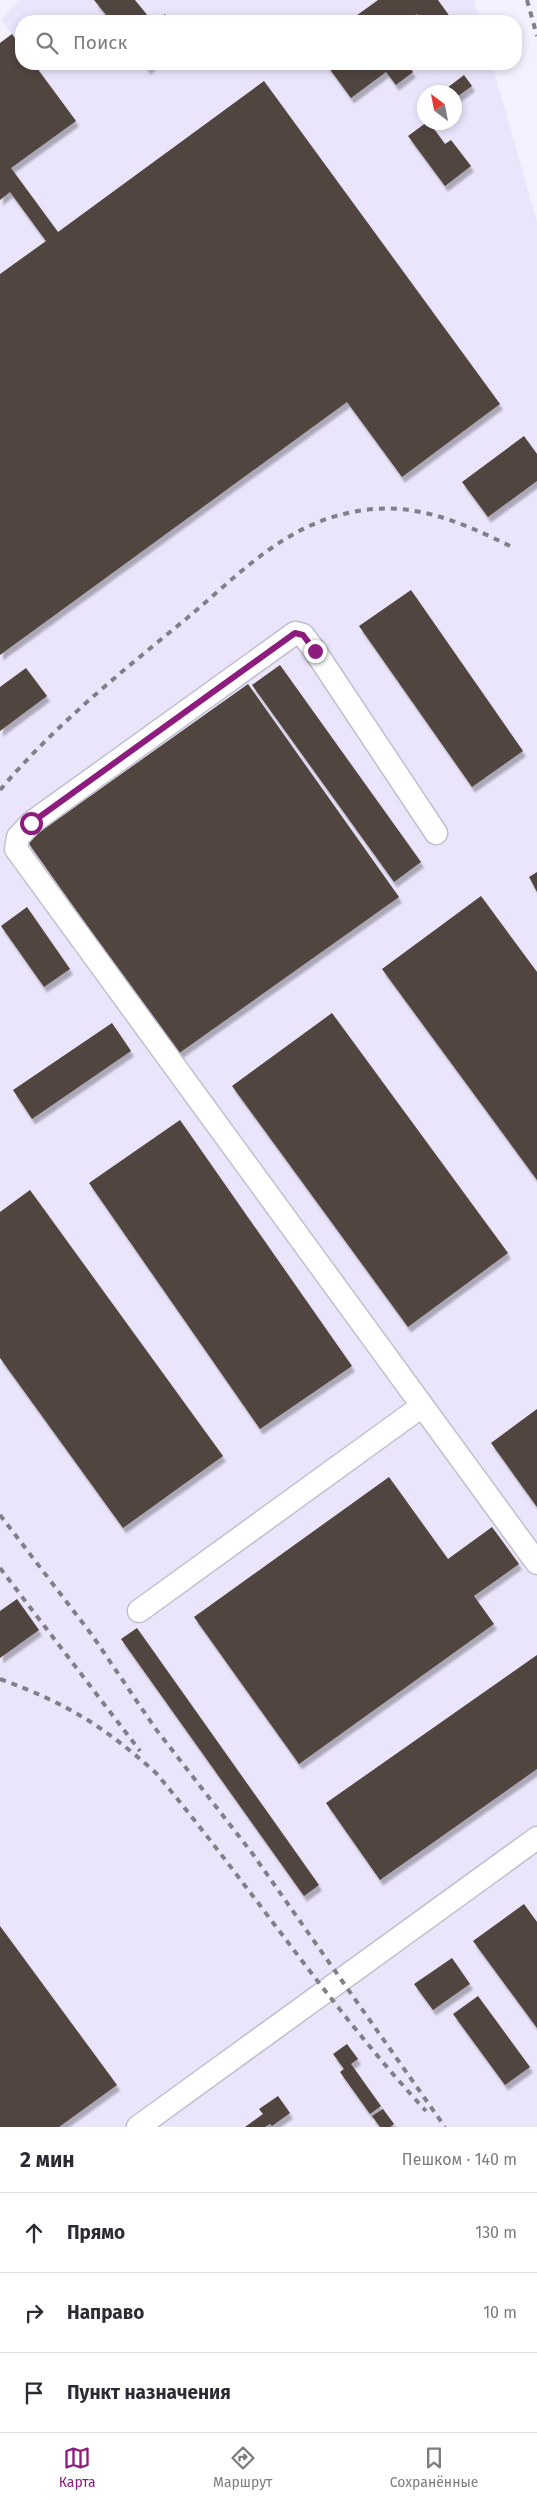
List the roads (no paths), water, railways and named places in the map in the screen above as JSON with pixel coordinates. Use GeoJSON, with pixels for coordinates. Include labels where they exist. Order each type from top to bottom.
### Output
{"type":"FeatureCollection","features":[{"type":"Feature","properties":{"kind":"lane"},"geometry":{"type":"LineString","coordinates":[[436,833],[315,651],[303,635],[295,633],[31,823],[18,837],[16,849],[537,1563]]}},
{"type":"Feature","properties":{"kind":"lane"},"geometry":{"type":"LineString","coordinates":[[139,1611],[422,1406]]}},
{"type":"Feature","properties":{"kind":"lane"},"geometry":{"type":"LineString","coordinates":[[138,2127],[537,1838]]}},
{"type":"Feature","properties":{"kind":"railway"},"geometry":{"type":"LineString","coordinates":[[527,0],[537,36]]}},
{"type":"Feature","properties":{"kind":"railway"},"geometry":{"type":"LineString","coordinates":[[0,790],[65,722],[113,680],[241,571],[281,542],[302,530],[324,520],[348,513],[370,509],[412,510],[451,520],[510,546]]}},
{"type":"Feature","properties":{"kind":"railway"},"geometry":{"type":"LineString","coordinates":[[0,1515],[92,1635],[155,1728],[252,1853],[445,2127]]}},
{"type":"Feature","properties":{"kind":"railway"},"geometry":{"type":"LineString","coordinates":[[0,1568],[140,1751]]}},
{"type":"Feature","properties":{"kind":"railway"},"geometry":{"type":"LineString","coordinates":[[0,1679],[45,1697],[83,1717],[119,1742],[156,1773],[224,1858],[322,1987],[390,2071],[426,2111]]}}]}
